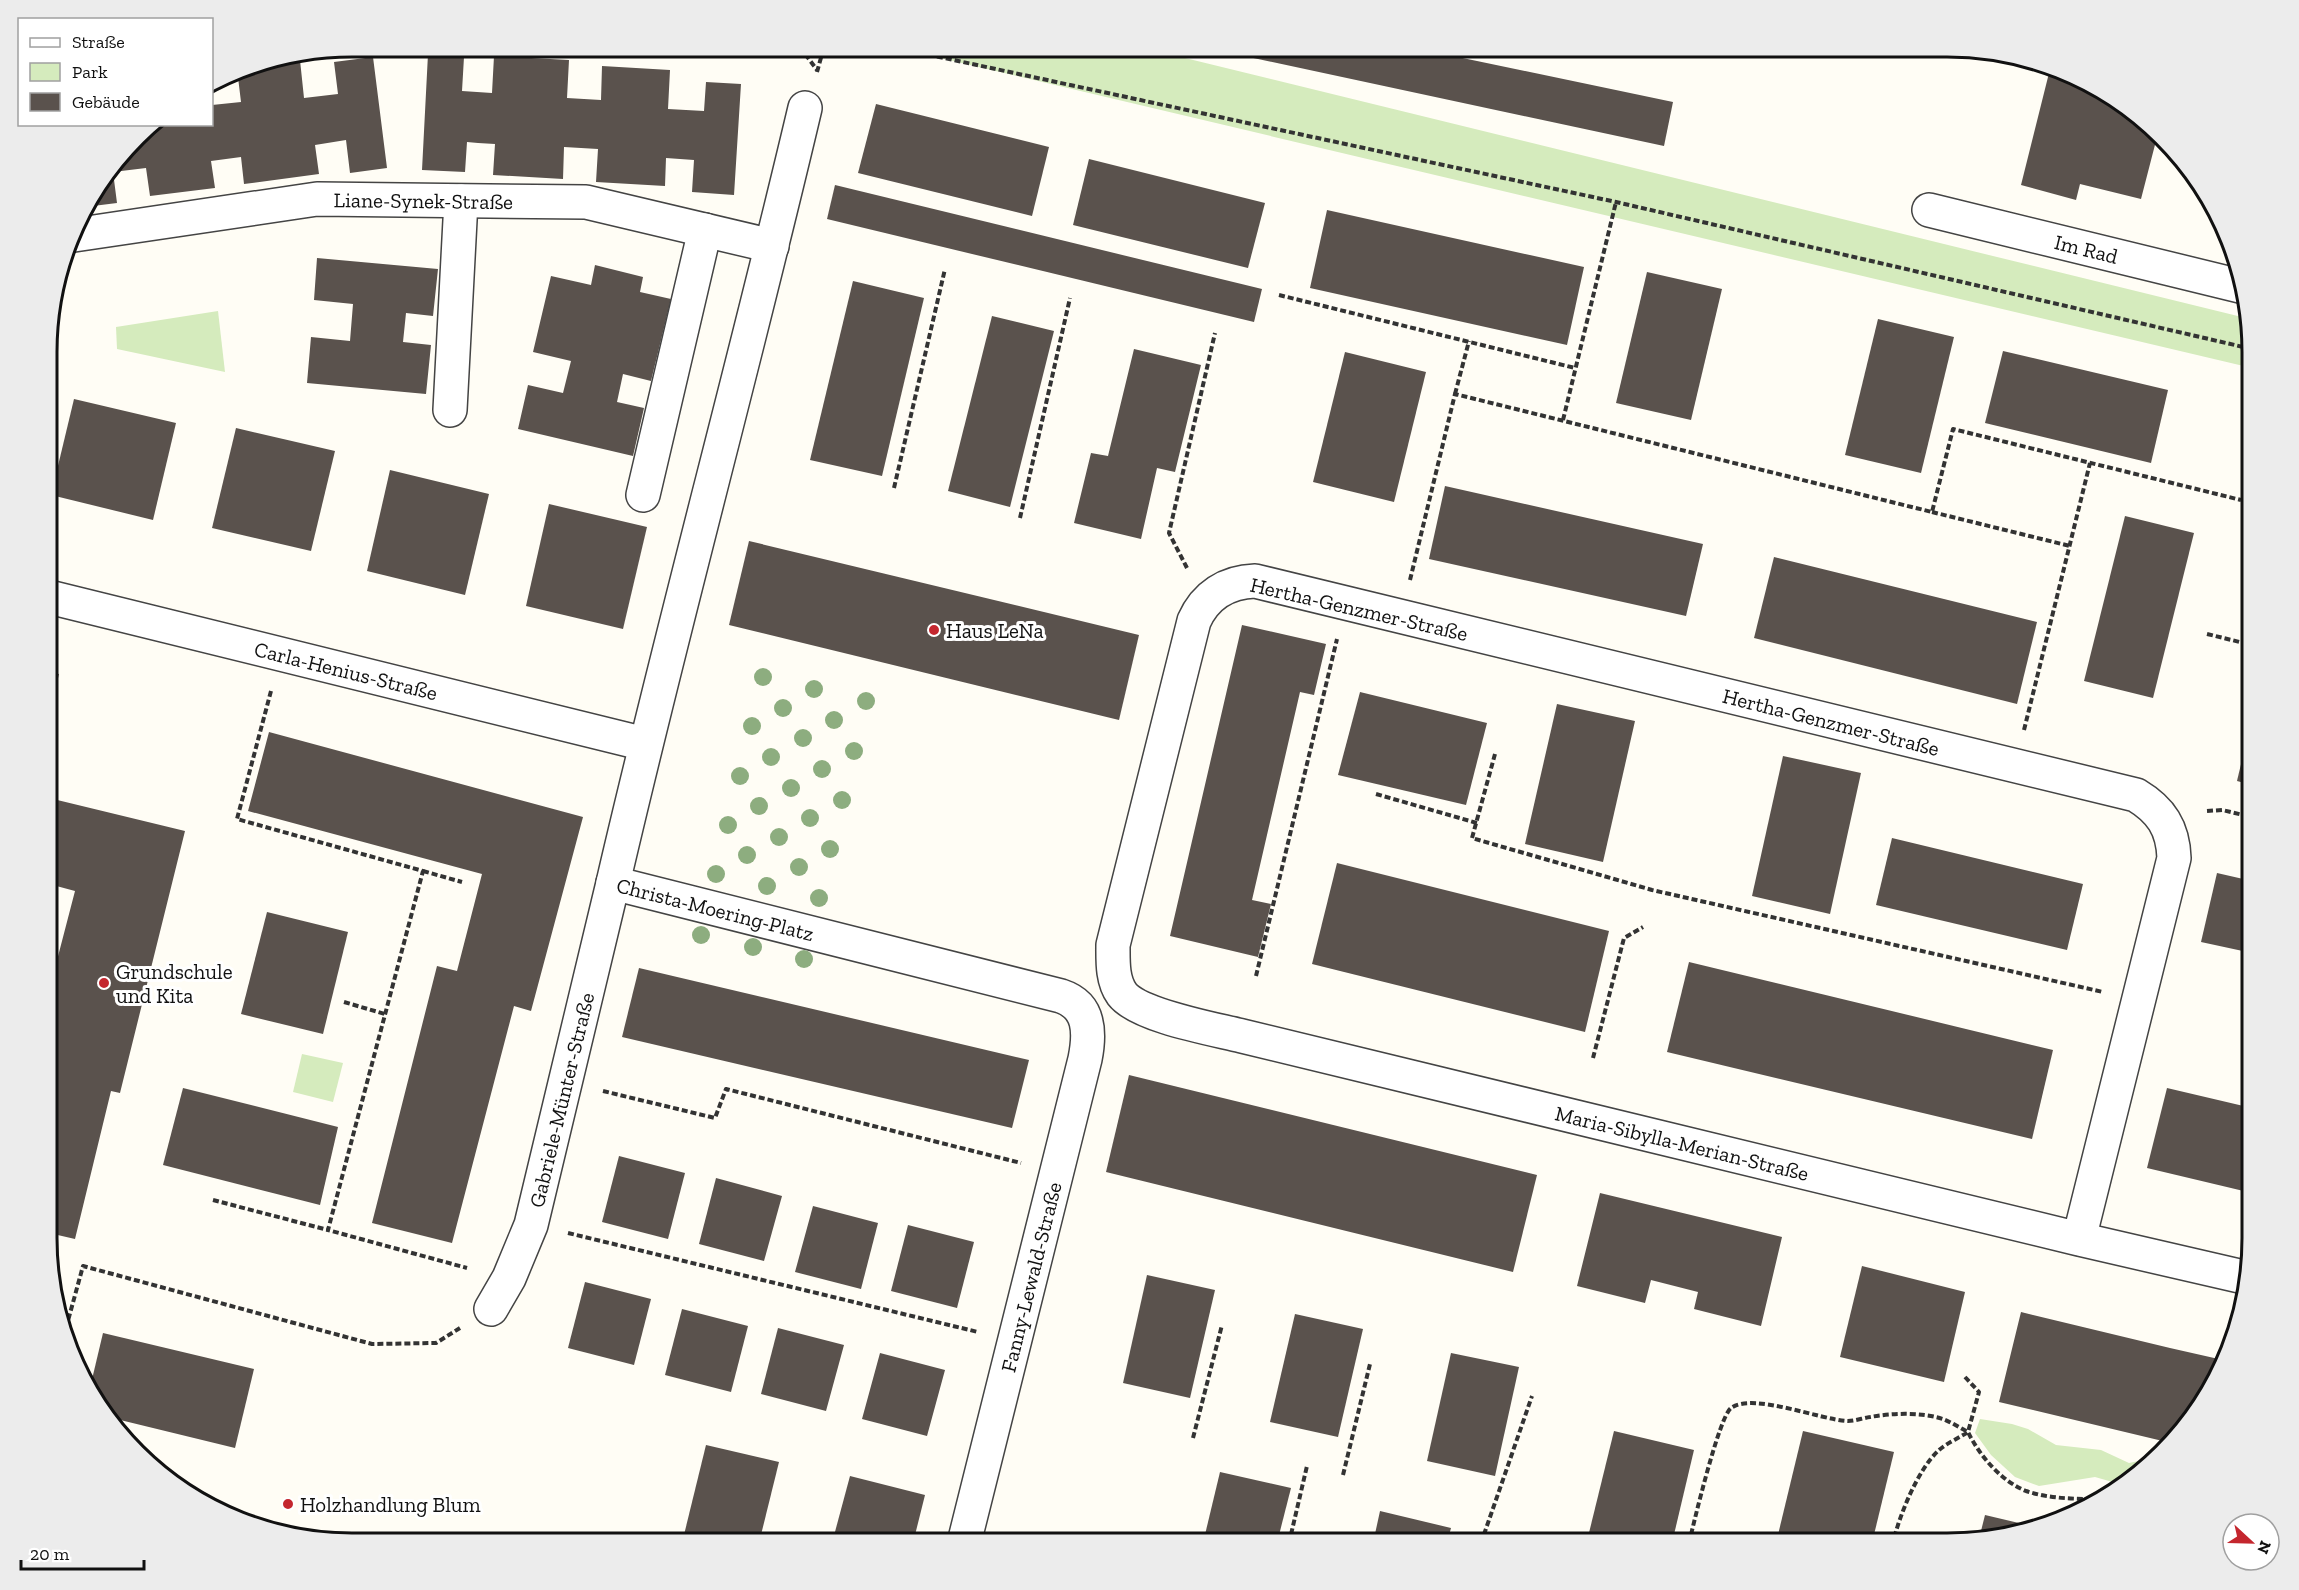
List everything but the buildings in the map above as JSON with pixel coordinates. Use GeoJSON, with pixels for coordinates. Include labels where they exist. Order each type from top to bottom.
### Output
{"type":"FeatureCollection","features":[{"type":"Feature","properties":{"kind":"street"},"geometry":{"type":"LineString","coordinates":[[772,246],[810,94]]}},
{"type":"Feature","properties":{"kind":"street","name":"Liane-Synek-Straße"},"geometry":{"type":"LineString","coordinates":[[81,234],[317,199],[586,202],[772,246]]}},
{"type":"Feature","properties":{"kind":"street"},"geometry":{"type":"LineString","coordinates":[[450,410],[461,201]]}},
{"type":"Feature","properties":{"kind":"street","name":"Im Rad"},"geometry":{"type":"LineString","coordinates":[[1929,210],[2234,285]]}},
{"type":"Feature","properties":{"kind":"street"},"geometry":{"type":"LineString","coordinates":[[643,495],[705,230]]}},
{"type":"Feature","properties":{"kind":"street","name":"Christa-Moering-Platz"},"geometry":{"type":"LineString","coordinates":[[772,246],[645,744],[613,883],[1061,996],[1076,1004],[1083,1011]]}},
{"type":"Feature","properties":{"kind":"street","name":"Hertha-Genzmer-Straße"},"geometry":{"type":"LineString","coordinates":[[1122,993],[1113,967],[1113,945],[1194,621],[1200,606],[1226,586],[1240,582],[1255,581],[2136,795],[2160,812],[2172,837],[2174,858],[2079,1239]]}},
{"type":"Feature","properties":{"kind":"street","name":"Carla-Henius-Straße"},"geometry":{"type":"LineString","coordinates":[[57,599],[645,744]]}},
{"type":"Feature","properties":{"kind":"street","name":"Gabriele-Münter-Straße"},"geometry":{"type":"LineString","coordinates":[[491,1309],[509,1278],[531,1226],[613,883]]}},
{"type":"Feature","properties":{"kind":"street","name":"Maria-Sibylla-Merian-Straße"},"geometry":{"type":"LineString","coordinates":[[1122,993],[1134,1005],[1150,1012],[1242,1036],[2239,1276]]}},
{"type":"Feature","properties":{"kind":"street","name":"Fanny-Lewald-Straße"},"geometry":{"type":"LineString","coordinates":[[966,1533],[1086,1051],[1088,1030],[1083,1011]]}},
{"type":"Feature","properties":{"kind":"path"},"geometry":{"type":"LineString","coordinates":[[807,57],[817,70]]}},
{"type":"Feature","properties":{"kind":"path"},"geometry":{"type":"LineString","coordinates":[[810,94],[821,57]]}},
{"type":"Feature","properties":{"kind":"path"},"geometry":{"type":"LineString","coordinates":[[940,57],[1616,202],[2242,347]]}},
{"type":"Feature","properties":{"kind":"path"},"geometry":{"type":"LineString","coordinates":[[1563,420],[1616,202]]}},
{"type":"Feature","properties":{"kind":"path"},"geometry":{"type":"LineString","coordinates":[[894,488],[945,268]]}},
{"type":"Feature","properties":{"kind":"path"},"geometry":{"type":"LineString","coordinates":[[1279,295],[1575,368]]}},
{"type":"Feature","properties":{"kind":"path"},"geometry":{"type":"LineString","coordinates":[[1020,518],[1070,298]]}},
{"type":"Feature","properties":{"kind":"path"},"geometry":{"type":"LineString","coordinates":[[1187,569],[1169,533],[1215,333]]}},
{"type":"Feature","properties":{"kind":"path"},"geometry":{"type":"LineString","coordinates":[[1409,583],[1468,341]]}},
{"type":"Feature","properties":{"kind":"path"},"geometry":{"type":"LineString","coordinates":[[1455,394],[2070,546]]}},
{"type":"Feature","properties":{"kind":"path"},"geometry":{"type":"LineString","coordinates":[[1932,512],[1953,429],[2241,500]]}},
{"type":"Feature","properties":{"kind":"path"},"geometry":{"type":"LineString","coordinates":[[2014,766],[2090,463]]}},
{"type":"Feature","properties":{"kind":"path"},"geometry":{"type":"LineString","coordinates":[[2207,634],[2242,643]]}},
{"type":"Feature","properties":{"kind":"path"},"geometry":{"type":"LineString","coordinates":[[1257,976],[1337,638]]}},
{"type":"Feature","properties":{"kind":"path"},"geometry":{"type":"LineString","coordinates":[[281,653],[237,819],[462,882]]}},
{"type":"Feature","properties":{"kind":"path"},"geometry":{"type":"LineString","coordinates":[[1495,754],[1472,838],[1652,890],[2139,1000]]}},
{"type":"Feature","properties":{"kind":"path"},"geometry":{"type":"LineString","coordinates":[[1376,794],[1477,823]]}},
{"type":"Feature","properties":{"kind":"path"},"geometry":{"type":"LineString","coordinates":[[2207,811],[2222,810],[2242,815]]}},
{"type":"Feature","properties":{"kind":"path"},"geometry":{"type":"LineString","coordinates":[[328,1230],[423,871]]}},
{"type":"Feature","properties":{"kind":"path"},"geometry":{"type":"LineString","coordinates":[[1593,1058],[1624,938],[1643,927]]}},
{"type":"Feature","properties":{"kind":"path"},"geometry":{"type":"LineString","coordinates":[[344,1002],[386,1014]]}},
{"type":"Feature","properties":{"kind":"path"},"geometry":{"type":"LineString","coordinates":[[603,1091],[715,1118],[726,1089],[1022,1163]]}},
{"type":"Feature","properties":{"kind":"path"},"geometry":{"type":"LineString","coordinates":[[213,1200],[467,1268]]}},
{"type":"Feature","properties":{"kind":"path"},"geometry":{"type":"LineString","coordinates":[[565,1232],[981,1333]]}},
{"type":"Feature","properties":{"kind":"path"},"geometry":{"type":"LineString","coordinates":[[69,1319],[83,1266],[372,1344],[436,1343],[491,1309]]}},
{"type":"Feature","properties":{"kind":"path"},"geometry":{"type":"LineString","coordinates":[[1193,1438],[1222,1325]]}},
{"type":"Feature","properties":{"kind":"path"},"geometry":{"type":"LineString","coordinates":[[1343,1475],[1370,1364]]}},
{"type":"Feature","properties":{"kind":"path"},"geometry":{"type":"LineString","coordinates":[[1897,1533],[1907,1504],[1923,1472],[1939,1450],[1968,1432],[1979,1392],[1965,1377]]}},
{"type":"Feature","properties":{"kind":"path"},"geometry":{"type":"LineString","coordinates":[[1484,1533],[1532,1396]]}},
{"type":"Feature","properties":{"kind":"path"},"geometry":{"type":"LineString","coordinates":[[1691,1533],[1722,1425],[1729,1409],[1743,1402],[1848,1421],[1902,1414],[1944,1419],[1968,1432],[1977,1450],[2005,1477],[2026,1491],[2085,1499]]}},
{"type":"Feature","properties":{"kind":"path"},"geometry":{"type":"LineString","coordinates":[[1291,1533],[1307,1466]]}},
{"type":"Feature","properties":{"kind":"green space"},"geometry":{"type":"Polygon","coordinates":[[[936,57],[1181,57],[2239,316],[2242,366],[936,57]]]}},
{"type":"Feature","properties":{"kind":"green space"},"geometry":{"type":"Polygon","coordinates":[[[218,311],[225,372],[117,349],[116,327],[218,311]]]}},
{"type":"Feature","properties":{"kind":"green space"},"geometry":{"type":"Polygon","coordinates":[[[302,1054],[343,1063],[333,1102],[293,1092],[302,1054]]]}},
{"type":"Feature","properties":{"kind":"green space"},"geometry":{"type":"Polygon","coordinates":[[[1980,1419],[2012,1424],[2028,1429],[2056,1445],[2101,1450],[2129,1463],[2140,1461],[2112,1482],[2095,1477],[2039,1486],[2015,1477],[1991,1455],[1975,1433],[1980,1419]]]}},
{"type":"Feature","properties":{"kind":"place","name":"Haus LeNa"},"geometry":{"type":"Point","coordinates":[934,630]}},
{"type":"Feature","properties":{"kind":"place","name":"Grundschule und Kita"},"geometry":{"type":"Point","coordinates":[104,983]}},
{"type":"Feature","properties":{"kind":"place","name":"Holzhandlung Blum"},"geometry":{"type":"Point","coordinates":[288,1504]}}]}
